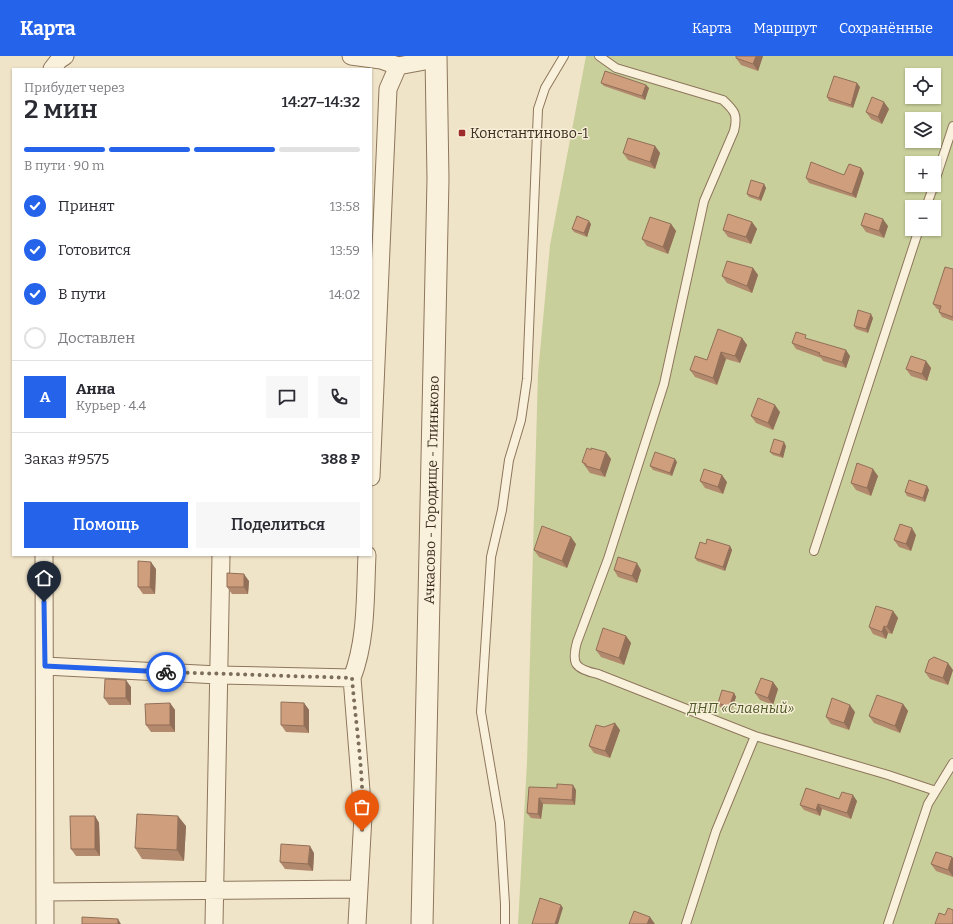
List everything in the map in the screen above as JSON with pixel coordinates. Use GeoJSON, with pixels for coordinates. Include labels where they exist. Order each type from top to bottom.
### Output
{"type":"FeatureCollection","features":[{"type":"Feature","properties":{"kind":"street"},"geometry":{"type":"LineString","coordinates":[[53,68],[59,60],[65,56]]}},
{"type":"Feature","properties":{"kind":"street"},"geometry":{"type":"LineString","coordinates":[[351,56],[381,60],[398,66],[436,58]]}},
{"type":"Feature","properties":{"kind":"street","name":"Ачкасово - Городище - Глиньково"},"geometry":{"type":"LineString","coordinates":[[422,924],[438,186],[436,58]]}},
{"type":"Feature","properties":{"kind":"street"},"geometry":{"type":"LineString","coordinates":[[372,420],[376,228],[388,88],[398,66]]}},
{"type":"Feature","properties":{"kind":"street"},"geometry":{"type":"LineString","coordinates":[[44,556],[45,924]]}},
{"type":"Feature","properties":{"kind":"street"},"geometry":{"type":"LineString","coordinates":[[214,924],[221,556]]}},
{"type":"Feature","properties":{"kind":"street"},"geometry":{"type":"LineString","coordinates":[[357,924],[363,816],[352,678],[358,662],[364,624],[367,556]]}},
{"type":"Feature","properties":{"kind":"street"},"geometry":{"type":"LineString","coordinates":[[45,666],[218,675],[352,678]]}},
{"type":"Feature","properties":{"kind":"street"},"geometry":{"type":"LineString","coordinates":[[45,892],[359,889]]}},
{"type":"Feature","properties":{"kind":"lane"},"geometry":{"type":"LineString","coordinates":[[505,924],[500,823],[481,712],[491,557],[502,510],[509,460],[521,420],[527,379],[538,109],[545,88],[564,56]]}},
{"type":"Feature","properties":{"kind":"lane"},"geometry":{"type":"LineString","coordinates":[[599,56],[616,68],[723,100],[733,109],[737,119],[734,131],[704,201],[664,384],[642,457],[574,656],[576,665],[584,671],[598,674],[755,736],[888,775],[936,791]]}},
{"type":"Feature","properties":{"kind":"lane"},"geometry":{"type":"LineString","coordinates":[[941,163],[953,126]]}},
{"type":"Feature","properties":{"kind":"lane"},"geometry":{"type":"LineString","coordinates":[[814,551],[917,236]]}},
{"type":"Feature","properties":{"kind":"lane"},"geometry":{"type":"LineString","coordinates":[[686,924],[716,831],[755,736]]}},
{"type":"Feature","properties":{"kind":"lane"},"geometry":{"type":"LineString","coordinates":[[888,924],[928,804],[953,763]]}},
{"type":"Feature","properties":{"kind":"green space","name":"ДНП «Славный»"},"geometry":{"type":"Polygon","coordinates":[[[586,56],[953,56],[953,924],[518,924],[527,762],[538,373],[550,245],[586,56]]]}},
{"type":"Feature","properties":{"kind":"building"},"geometry":{"type":"Polygon","coordinates":[[[736,56],[756,56],[753,64],[736,58],[736,56]]]}},
{"type":"Feature","properties":{"kind":"building"},"geometry":{"type":"Polygon","coordinates":[[[605,71],[646,85],[642,96],[601,83],[605,71]]]}},
{"type":"Feature","properties":{"kind":"building"},"geometry":{"type":"Polygon","coordinates":[[[834,76],[857,83],[851,105],[827,97],[834,76]]]}},
{"type":"Feature","properties":{"kind":"building"},"geometry":{"type":"Polygon","coordinates":[[[872,97],[884,102],[878,117],[866,112],[872,97]]]}},
{"type":"Feature","properties":{"kind":"building"},"geometry":{"type":"Polygon","coordinates":[[[628,138],[655,146],[650,162],[623,153],[628,138]]]}},
{"type":"Feature","properties":{"kind":"building"},"geometry":{"type":"Polygon","coordinates":[[[811,162],[844,175],[849,164],[861,168],[852,194],[806,178],[811,162]]]}},
{"type":"Feature","properties":{"kind":"building"},"geometry":{"type":"Polygon","coordinates":[[[751,180],[764,184],[759,198],[747,194],[751,180]]]}},
{"type":"Feature","properties":{"kind":"building"},"geometry":{"type":"Polygon","coordinates":[[[865,213],[883,219],[879,231],[861,225],[865,213]]]}},
{"type":"Feature","properties":{"kind":"building"},"geometry":{"type":"Polygon","coordinates":[[[728,214],[752,222],[746,237],[723,230],[728,214]]]}},
{"type":"Feature","properties":{"kind":"building"},"geometry":{"type":"Polygon","coordinates":[[[577,216],[589,221],[584,233],[572,229],[577,216]]]}},
{"type":"Feature","properties":{"kind":"building"},"geometry":{"type":"Polygon","coordinates":[[[650,217],[671,224],[663,247],[642,239],[650,217]]]}},
{"type":"Feature","properties":{"kind":"building"},"geometry":{"type":"Polygon","coordinates":[[[727,261],[753,268],[747,286],[722,276],[727,261]]]}},
{"type":"Feature","properties":{"kind":"building"},"geometry":{"type":"Polygon","coordinates":[[[945,267],[953,269],[953,317],[939,312],[941,306],[933,304],[945,267]]]}},
{"type":"Feature","properties":{"kind":"building"},"geometry":{"type":"Polygon","coordinates":[[[858,310],[871,314],[866,329],[854,326],[858,310]]]}},
{"type":"Feature","properties":{"kind":"building"},"geometry":{"type":"Polygon","coordinates":[[[718,329],[742,338],[735,356],[721,352],[713,378],[690,370],[695,356],[707,360],[718,329]]]}},
{"type":"Feature","properties":{"kind":"building"},"geometry":{"type":"Polygon","coordinates":[[[796,332],[806,335],[805,338],[846,350],[842,362],[819,355],[820,353],[792,343],[796,332]]]}},
{"type":"Feature","properties":{"kind":"building"},"geometry":{"type":"Polygon","coordinates":[[[911,356],[926,361],[922,374],[906,369],[911,356]]]}},
{"type":"Feature","properties":{"kind":"building"},"geometry":{"type":"Polygon","coordinates":[[[758,398],[775,405],[768,423],[751,416],[758,398]]]}},
{"type":"Feature","properties":{"kind":"building"},"geometry":{"type":"Polygon","coordinates":[[[774,439],[784,442],[780,455],[770,452],[774,439]]]}},
{"type":"Feature","properties":{"kind":"building"},"geometry":{"type":"Polygon","coordinates":[[[587,448],[606,452],[600,470],[586,466],[586,464],[582,462],[587,448]]]}},
{"type":"Feature","properties":{"kind":"building"},"geometry":{"type":"Polygon","coordinates":[[[655,452],[675,459],[670,473],[650,466],[655,452]]]}},
{"type":"Feature","properties":{"kind":"building"},"geometry":{"type":"Polygon","coordinates":[[[857,463],[873,469],[867,488],[851,483],[857,463]]]}},
{"type":"Feature","properties":{"kind":"building"},"geometry":{"type":"Polygon","coordinates":[[[704,469],[722,475],[718,487],[700,481],[704,469]]]}},
{"type":"Feature","properties":{"kind":"building"},"geometry":{"type":"Polygon","coordinates":[[[909,480],[927,486],[923,498],[905,492],[909,480]]]}},
{"type":"Feature","properties":{"kind":"building"},"geometry":{"type":"Polygon","coordinates":[[[900,524],[912,528],[906,544],[894,540],[900,524]]]}},
{"type":"Feature","properties":{"kind":"building"},"geometry":{"type":"Polygon","coordinates":[[[542,526],[571,537],[562,561],[534,550],[542,526]]]}},
{"type":"Feature","properties":{"kind":"building"},"geometry":{"type":"Polygon","coordinates":[[[707,539],[730,546],[723,567],[695,558],[700,542],[706,544],[707,539]]]}},
{"type":"Feature","properties":{"kind":"building"},"geometry":{"type":"Polygon","coordinates":[[[618,557],[637,563],[632,576],[614,570],[618,557]]]}},
{"type":"Feature","properties":{"kind":"building"},"geometry":{"type":"Polygon","coordinates":[[[138,561],[151,562],[150,587],[138,587],[138,561]]]}},
{"type":"Feature","properties":{"kind":"building"},"geometry":{"type":"Polygon","coordinates":[[[227,573],[244,574],[244,587],[227,587],[227,573]]]}},
{"type":"Feature","properties":{"kind":"building"},"geometry":{"type":"Polygon","coordinates":[[[876,606],[893,611],[887,627],[884,626],[882,632],[869,627],[876,606]]]}},
{"type":"Feature","properties":{"kind":"building"},"geometry":{"type":"Polygon","coordinates":[[[603,628],[626,636],[619,658],[596,650],[603,628]]]}},
{"type":"Feature","properties":{"kind":"building"},"geometry":{"type":"Polygon","coordinates":[[[934,657],[948,663],[943,678],[925,672],[929,660],[934,657]]]}},
{"type":"Feature","properties":{"kind":"building"},"geometry":{"type":"Polygon","coordinates":[[[761,678],[773,682],[768,698],[755,693],[761,678]]]}},
{"type":"Feature","properties":{"kind":"building"},"geometry":{"type":"Polygon","coordinates":[[[105,679],[126,680],[126,698],[104,698],[105,679]]]}},
{"type":"Feature","properties":{"kind":"building"},"geometry":{"type":"Polygon","coordinates":[[[722,690],[734,693],[729,707],[718,703],[722,690]]]}},
{"type":"Feature","properties":{"kind":"building"},"geometry":{"type":"Polygon","coordinates":[[[877,695],[903,704],[895,726],[869,716],[877,695]]]}},
{"type":"Feature","properties":{"kind":"building"},"geometry":{"type":"Polygon","coordinates":[[[832,698],[850,705],[844,723],[826,717],[832,698]]]}},
{"type":"Feature","properties":{"kind":"building"},"geometry":{"type":"Polygon","coordinates":[[[281,702],[304,703],[304,726],[281,725],[281,702]]]}},
{"type":"Feature","properties":{"kind":"building"},"geometry":{"type":"Polygon","coordinates":[[[170,703],[170,725],[146,725],[145,704],[170,703]]]}},
{"type":"Feature","properties":{"kind":"building"},"geometry":{"type":"Polygon","coordinates":[[[615,723],[605,751],[589,746],[596,725],[604,727],[615,723]]]}},
{"type":"Feature","properties":{"kind":"building"},"geometry":{"type":"Polygon","coordinates":[[[557,784],[573,785],[572,800],[539,798],[538,814],[527,813],[529,787],[557,788],[557,784]]]}},
{"type":"Feature","properties":{"kind":"building"},"geometry":{"type":"Polygon","coordinates":[[[806,788],[839,799],[842,792],[853,795],[847,813],[818,804],[816,810],[800,805],[806,788]]]}},
{"type":"Feature","properties":{"kind":"building"},"geometry":{"type":"Polygon","coordinates":[[[137,814],[178,816],[177,850],[135,848],[137,814]]]}},
{"type":"Feature","properties":{"kind":"building"},"geometry":{"type":"Polygon","coordinates":[[[70,816],[95,816],[95,849],[71,849],[70,816]]]}},
{"type":"Feature","properties":{"kind":"building"},"geometry":{"type":"Polygon","coordinates":[[[281,844],[310,846],[308,864],[280,862],[281,844]]]}},
{"type":"Feature","properties":{"kind":"building"},"geometry":{"type":"Polygon","coordinates":[[[936,852],[952,857],[948,870],[931,864],[936,852]]]}},
{"type":"Feature","properties":{"kind":"building"},"geometry":{"type":"Polygon","coordinates":[[[540,898],[561,905],[555,924],[532,924],[540,898]]]}},
{"type":"Feature","properties":{"kind":"building"},"geometry":{"type":"Polygon","coordinates":[[[948,908],[953,910],[953,924],[935,924],[939,913],[945,915],[948,908]]]}},
{"type":"Feature","properties":{"kind":"building"},"geometry":{"type":"Polygon","coordinates":[[[634,911],[650,917],[647,924],[629,924],[634,911]]]}},
{"type":"Feature","properties":{"kind":"building"},"geometry":{"type":"Polygon","coordinates":[[[82,917],[118,919],[118,924],[82,924],[82,917]]]}},
{"type":"Feature","properties":{"kind":"way so far"},"geometry":{"type":"LineString","coordinates":[[166,672],[218,675],[352,678],[359,751],[363,816],[362,831]]}},
{"type":"Feature","properties":{"kind":"place","name":"Константиново-1"},"geometry":{"type":"Point","coordinates":[462,133]}},
{"type":"Feature","properties":{"kind":"route"},"geometry":{"type":"LineString","coordinates":[[44,602],[45,666],[166,672]]}}]}
